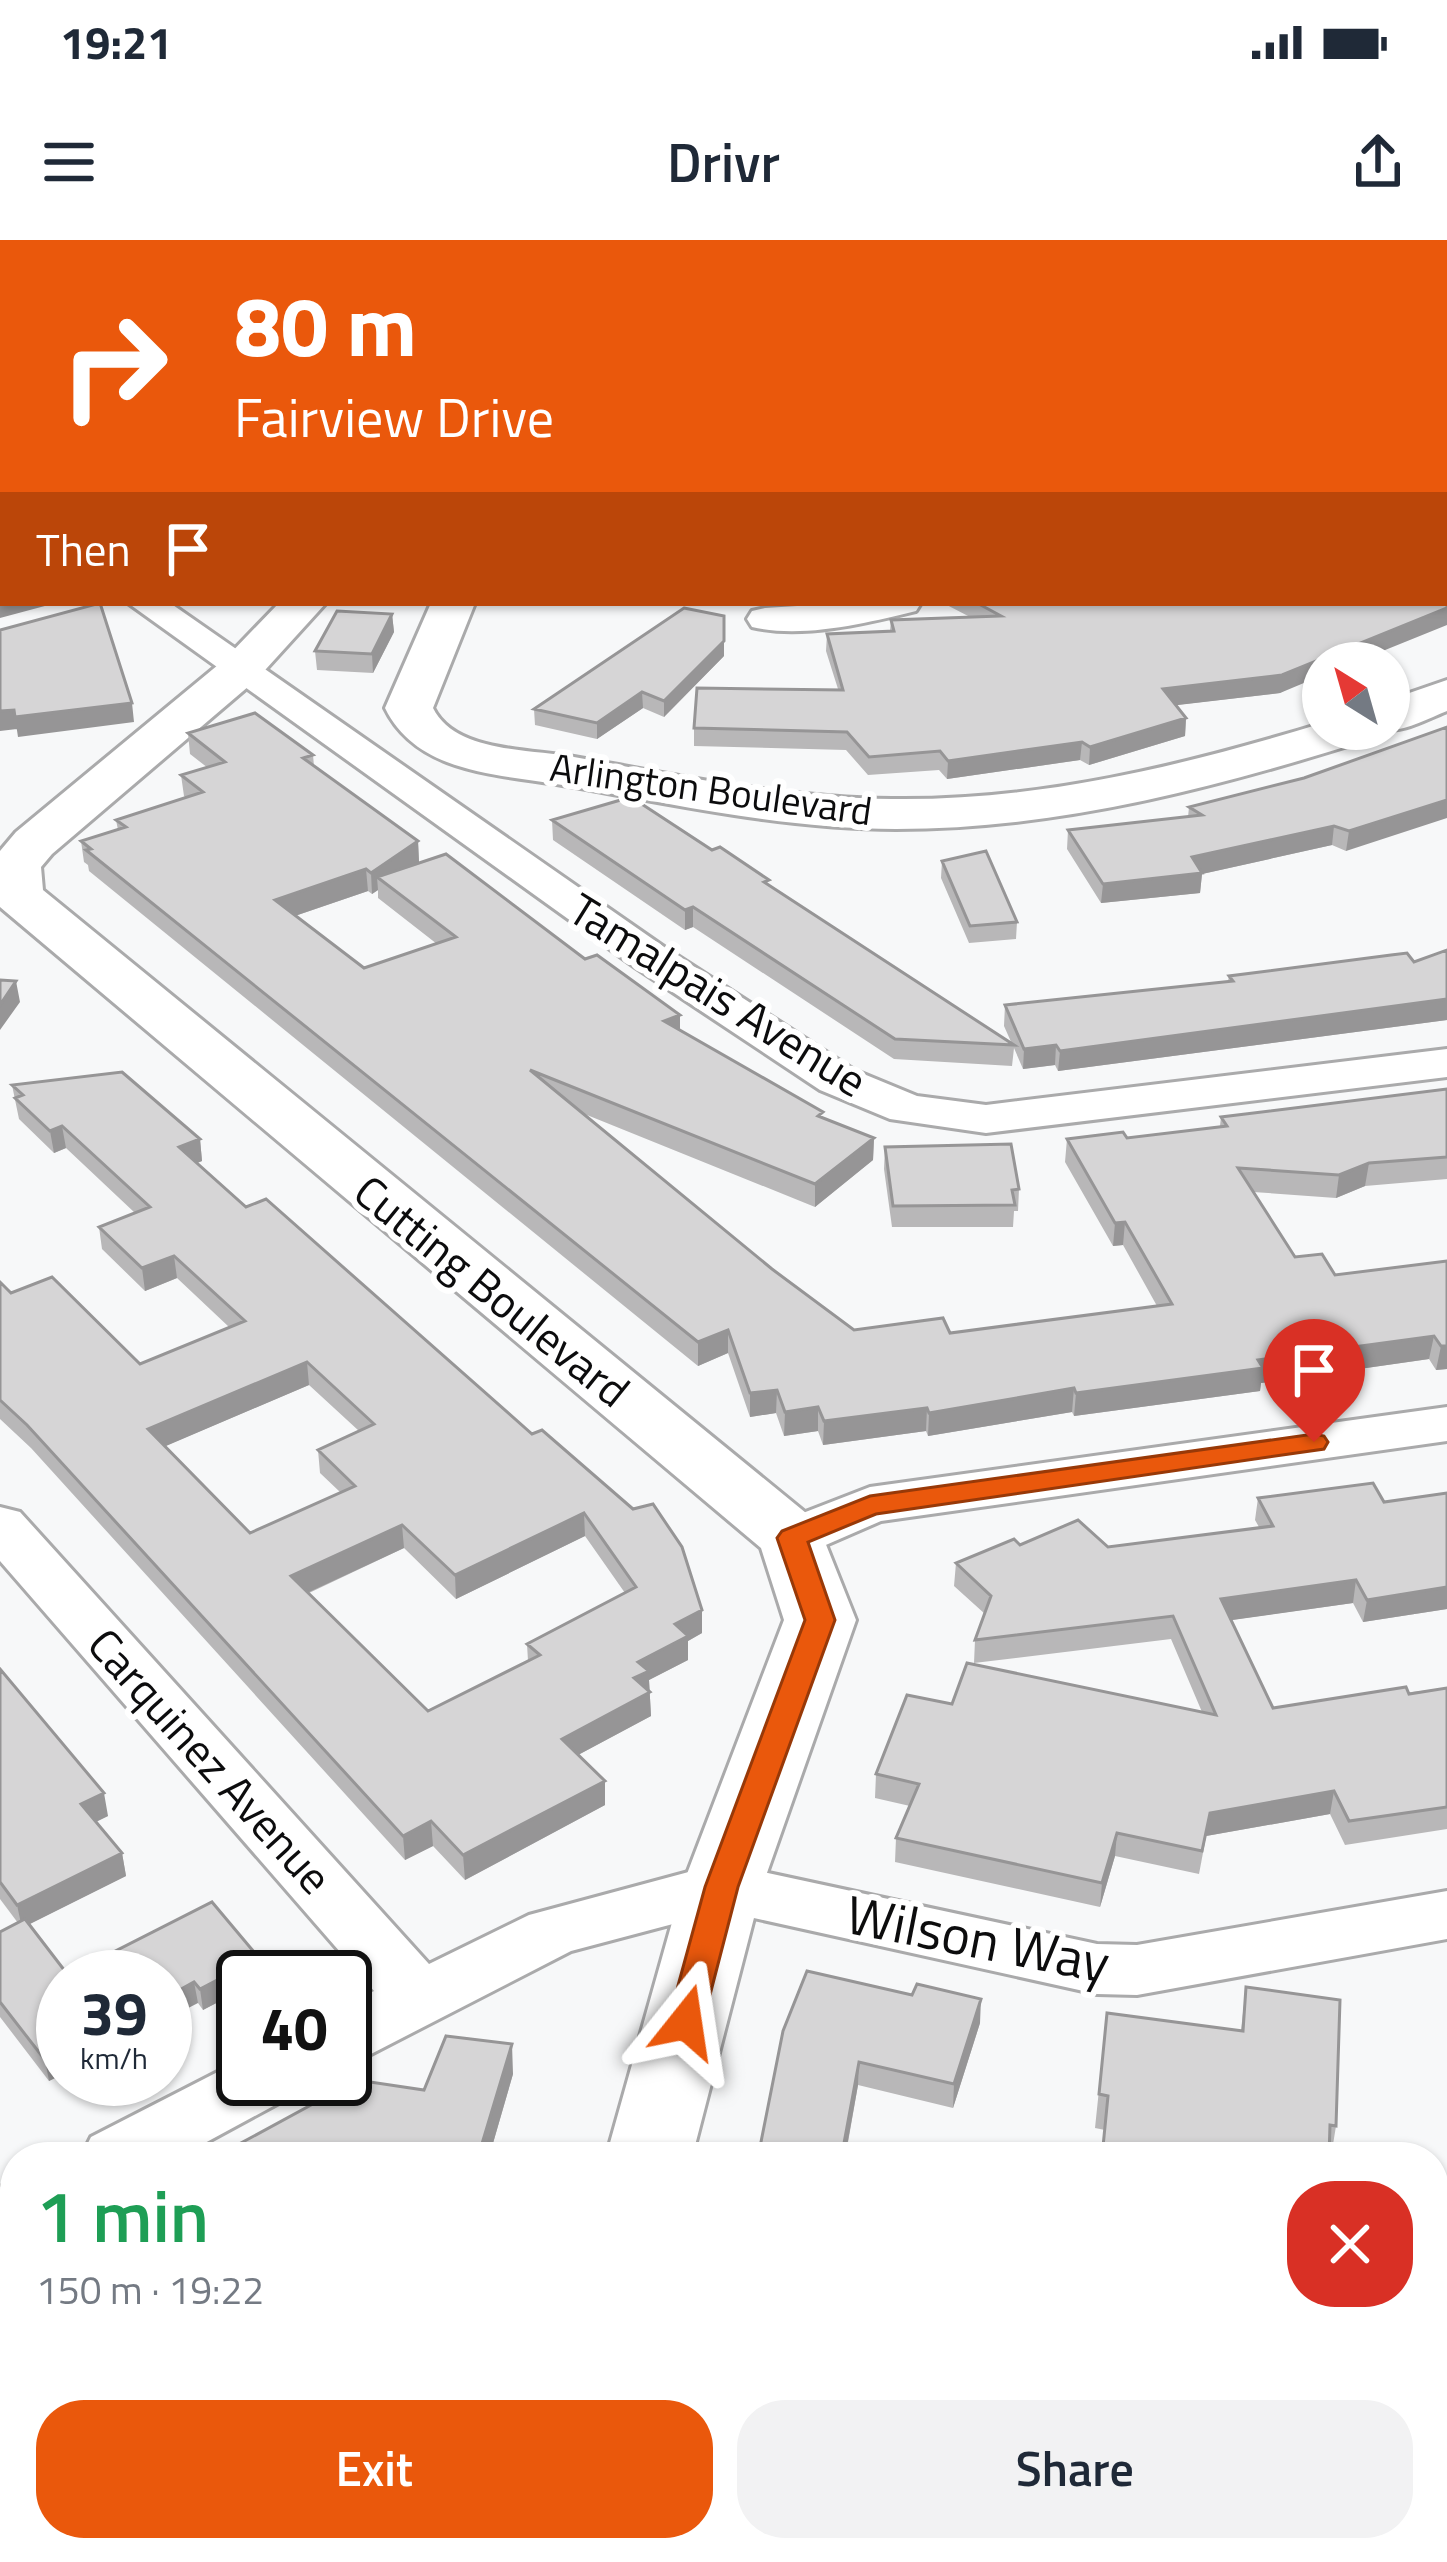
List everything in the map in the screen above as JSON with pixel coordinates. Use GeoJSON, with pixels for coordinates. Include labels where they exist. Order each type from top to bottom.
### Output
{"type":"FeatureCollection","features":[{"type":"Feature","properties":{"kind":"street","name":"Tamalpais Avenue"},"geometry":{"type":"LineString","coordinates":[[150,606],[651,958],[837,1080],[907,1109],[986,1119],[1447,1063]]}},
{"type":"Feature","properties":{"kind":"street","name":"Cutting Boulevard"},"geometry":{"type":"LineString","coordinates":[[301,606],[240,670],[34,843],[15,866],[6,896],[792,1538]]}},
{"type":"Feature","properties":{"kind":"street","name":"Arlington Boulevard"},"geometry":{"type":"LineString","coordinates":[[452,606],[409,708],[412,721],[427,734],[470,752],[700,795],[886,814],[1036,808],[1138,791],[1302,744]]}},
{"type":"Feature","properties":{"kind":"street"},"geometry":{"type":"LineString","coordinates":[[765,619],[840,615],[887,606]]}},
{"type":"Feature","properties":{"kind":"street"},"geometry":{"type":"LineString","coordinates":[[1410,709],[1447,694]]}},
{"type":"Feature","properties":{"kind":"street"},"geometry":{"type":"LineString","coordinates":[[653,2142],[722,1887],[820,1620],[792,1538],[870,1505],[1447,1424]]}},
{"type":"Feature","properties":{"kind":"street","name":"Carquinez Avenue"},"geometry":{"type":"LineString","coordinates":[[0,1525],[419,1997]]}},
{"type":"Feature","properties":{"kind":"street"},"geometry":{"type":"LineString","coordinates":[[372,2022],[552,1932],[722,1887]]}},
{"type":"Feature","properties":{"kind":"street","name":"Wilson Way"},"geometry":{"type":"LineString","coordinates":[[722,1887],[1096,1969],[1137,1970],[1447,1915]]}},
{"type":"Feature","properties":{"kind":"street"},"geometry":{"type":"LineString","coordinates":[[144,2142],[216,2104]]}},
{"type":"Feature","properties":{"kind":"building"},"geometry":{"type":"Polygon","coordinates":[[[101,606],[132,703],[15,717],[14,710],[0,711],[0,630],[101,606]]]}},
{"type":"Feature","properties":{"kind":"building"},"geometry":{"type":"Polygon","coordinates":[[[983,606],[1447,606],[1363,642],[1302,642],[1302,667],[1282,675],[1163,689],[1186,718],[1090,747],[1082,742],[948,761],[940,751],[869,757],[847,732],[694,728],[697,688],[843,690],[827,634],[894,631],[891,620],[1001,616],[983,606]]]}},
{"type":"Feature","properties":{"kind":"building"},"geometry":{"type":"Polygon","coordinates":[[[684,608],[724,616],[724,641],[664,701],[642,692],[597,723],[534,709],[684,608]]]}},
{"type":"Feature","properties":{"kind":"building"},"geometry":{"type":"Polygon","coordinates":[[[337,611],[392,614],[372,654],[315,651],[337,611]]]}},
{"type":"Feature","properties":{"kind":"building"},"geometry":{"type":"Polygon","coordinates":[[[255,713],[313,755],[303,758],[418,841],[371,873],[366,869],[275,900],[364,968],[456,937],[377,877],[446,854],[585,959],[597,955],[680,1015],[664,1021],[823,1112],[818,1116],[874,1138],[815,1184],[530,1070],[772,1269],[854,1330],[943,1318],[950,1333],[1172,1304],[1125,1222],[1115,1223],[1067,1139],[1123,1132],[1127,1138],[1227,1126],[1221,1117],[1447,1089],[1447,1157],[1369,1163],[1339,1175],[1238,1168],[1295,1257],[1322,1254],[1335,1275],[1447,1261],[1447,1346],[1441,1346],[1434,1336],[1258,1360],[1263,1368],[1076,1393],[1074,1388],[929,1413],[927,1408],[824,1421],[818,1407],[785,1412],[777,1390],[750,1393],[728,1330],[698,1342],[86,850],[91,849],[81,841],[126,827],[116,820],[203,792],[181,775],[225,762],[188,733],[255,713]]]}},
{"type":"Feature","properties":{"kind":"building"},"geometry":{"type":"Polygon","coordinates":[[[1447,727],[1447,800],[1349,831],[1334,826],[1192,857],[1202,873],[1103,884],[1068,830],[1202,815],[1189,807],[1304,778],[1383,750],[1410,750],[1410,740],[1447,727]]]}},
{"type":"Feature","properties":{"kind":"building"},"geometry":{"type":"Polygon","coordinates":[[[631,797],[712,850],[720,847],[769,880],[764,882],[1014,1045],[895,1039],[693,907],[685,910],[552,820],[631,797]]]}},
{"type":"Feature","properties":{"kind":"building"},"geometry":{"type":"Polygon","coordinates":[[[986,851],[1017,922],[970,926],[942,861],[986,851]]]}},
{"type":"Feature","properties":{"kind":"building"},"geometry":{"type":"Polygon","coordinates":[[[1447,950],[1447,999],[1060,1051],[1056,1045],[1024,1049],[1005,1005],[1233,981],[1229,976],[1407,953],[1414,962],[1447,950]]]}},
{"type":"Feature","properties":{"kind":"building"},"geometry":{"type":"Polygon","coordinates":[[[0,980],[16,981],[0,1005],[0,980]]]}},
{"type":"Feature","properties":{"kind":"building"},"geometry":{"type":"Polygon","coordinates":[[[122,1072],[200,1139],[179,1147],[246,1207],[266,1199],[532,1434],[542,1430],[633,1509],[653,1504],[682,1547],[702,1610],[675,1624],[688,1636],[638,1662],[649,1671],[634,1678],[650,1692],[562,1739],[605,1781],[463,1855],[431,1821],[403,1836],[0,1400],[0,1282],[11,1293],[52,1277],[140,1364],[245,1321],[174,1256],[142,1268],[99,1227],[150,1207],[62,1126],[50,1131],[15,1098],[23,1095],[12,1085],[122,1072]],[[307,1362],[148,1429],[250,1533],[355,1486],[318,1450],[374,1424],[307,1362]],[[584,1513],[455,1575],[402,1525],[291,1576],[428,1711],[540,1655],[527,1644],[636,1587],[584,1513]]]}},
{"type":"Feature","properties":{"kind":"building"},"geometry":{"type":"Polygon","coordinates":[[[1011,1144],[1019,1189],[1012,1190],[1015,1205],[893,1206],[885,1147],[1011,1144]]]}},
{"type":"Feature","properties":{"kind":"building"},"geometry":{"type":"Polygon","coordinates":[[[1373,1483],[1384,1502],[1447,1493],[1447,1587],[1367,1600],[1356,1580],[1221,1599],[1273,1708],[1406,1687],[1409,1694],[1447,1688],[1447,1807],[1349,1821],[1334,1791],[1210,1813],[1202,1851],[1117,1833],[1102,1883],[896,1838],[919,1784],[876,1774],[907,1695],[952,1704],[967,1663],[1216,1715],[1173,1616],[975,1640],[991,1596],[956,1563],[1014,1539],[1020,1545],[1078,1520],[1108,1547],[1273,1526],[1258,1498],[1373,1483]]]}},
{"type":"Feature","properties":{"kind":"building"},"geometry":{"type":"Polygon","coordinates":[[[0,1669],[104,1793],[81,1804],[122,1853],[17,1905],[0,1882],[0,1669]]]}},
{"type":"Feature","properties":{"kind":"building"},"geometry":{"type":"Polygon","coordinates":[[[212,1902],[252,1950],[216,1950],[216,1981],[200,1989],[192,1983],[192,1950],[117,1950],[212,1902]]]}},
{"type":"Feature","properties":{"kind":"building"},"geometry":{"type":"Polygon","coordinates":[[[25,1919],[49,1950],[36,1950],[36,2048],[0,2002],[0,1932],[25,1919]]]}},
{"type":"Feature","properties":{"kind":"building"},"geometry":{"type":"Polygon","coordinates":[[[807,1971],[912,1995],[917,1984],[981,1999],[954,2084],[859,2062],[844,2142],[761,2142],[783,2031],[807,1971]]]}},
{"type":"Feature","properties":{"kind":"building"},"geometry":{"type":"Polygon","coordinates":[[[1246,1987],[1340,2000],[1336,2126],[1330,2125],[1329,2142],[1103,2142],[1108,2096],[1099,2094],[1107,2013],[1243,2031],[1246,1987]]]}},
{"type":"Feature","properties":{"kind":"building"},"geometry":{"type":"Polygon","coordinates":[[[446,2036],[512,2044],[483,2142],[243,2142],[309,2106],[372,2106],[372,2082],[424,2090],[446,2036]]]}},
{"type":"Feature","properties":{"kind":"route"},"geometry":{"type":"LineString","coordinates":[[686,2022],[722,1887],[820,1620],[792,1538],[870,1505],[1314,1442]]}}]}
